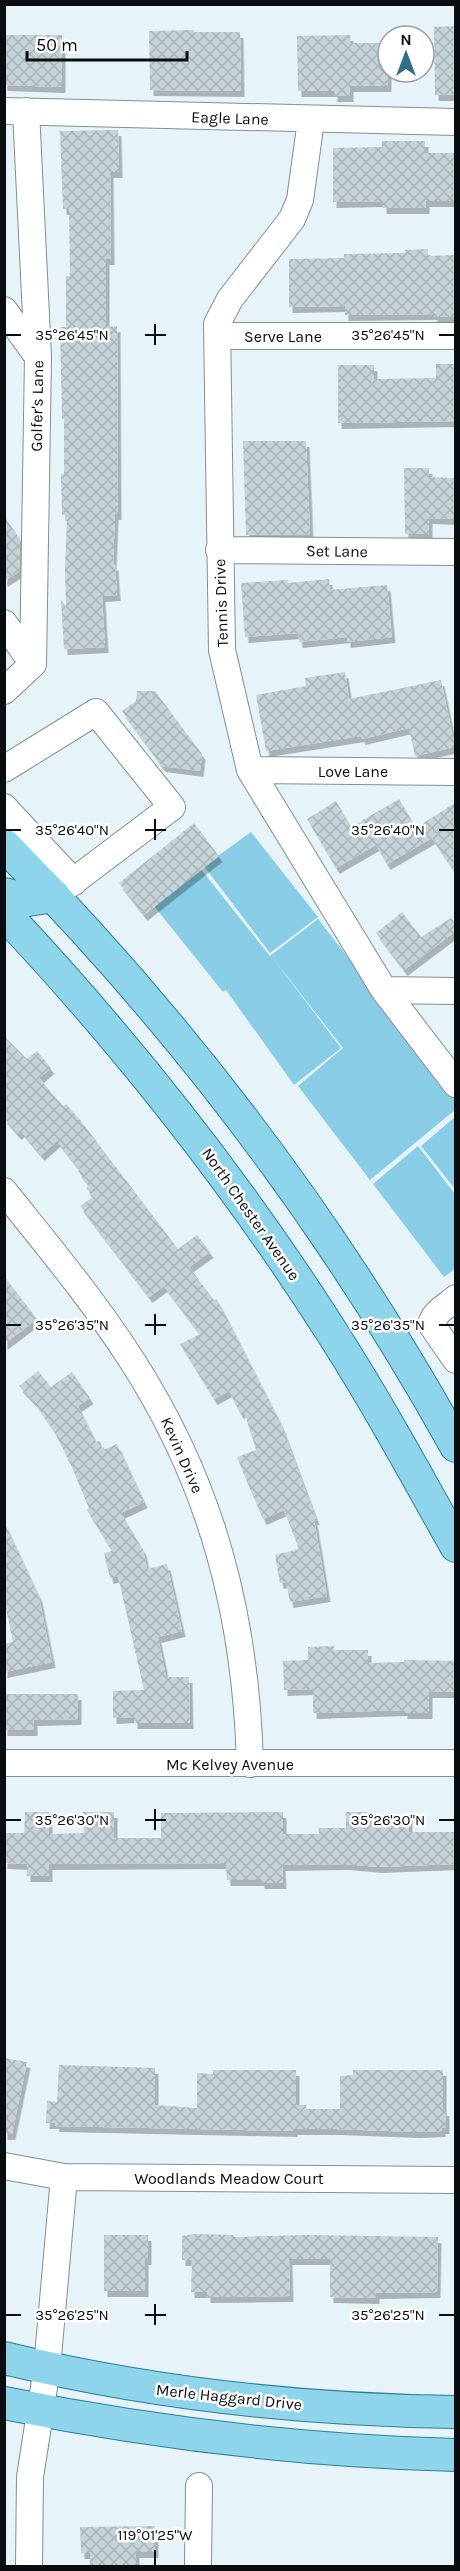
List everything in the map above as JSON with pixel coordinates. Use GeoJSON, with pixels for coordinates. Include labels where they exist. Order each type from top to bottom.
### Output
{"type":"FeatureCollection","features":[{"type":"Feature","properties":{"kind":"main road"},"geometry":{"type":"LineString","coordinates":[[4,845],[64,889],[98,943],[186,1046],[255,1135],[374,1307],[456,1446]]}},
{"type":"Feature","properties":{"kind":"main road"},"geometry":{"type":"LineString","coordinates":[[4,894],[28,900],[64,889]]}},
{"type":"Feature","properties":{"kind":"main road","name":"North Chester Avenue"},"geometry":{"type":"LineString","coordinates":[[4,913],[62,975],[149,1076],[256,1218],[360,1377],[456,1546]]}},
{"type":"Feature","properties":{"kind":"main road","name":"Merle Haggard Drive"},"geometry":{"type":"LineString","coordinates":[[4,2358],[167,2391],[270,2403],[456,2412]]}},
{"type":"Feature","properties":{"kind":"main road"},"geometry":{"type":"LineString","coordinates":[[4,2403],[117,2424],[262,2442],[397,2454],[456,2455]]}},
{"type":"Feature","properties":{"kind":"street","name":"Eagle Lane"},"geometry":{"type":"LineString","coordinates":[[15,111],[456,123]]}},
{"type":"Feature","properties":{"kind":"street","name":"Golfer's Lane"},"geometry":{"type":"LineString","coordinates":[[15,111],[38,357],[33,664]]}},
{"type":"Feature","properties":{"kind":"street","name":"Tennis Drive"},"geometry":{"type":"LineString","coordinates":[[311,120],[300,200],[292,219],[230,299],[218,324],[222,650],[249,770],[384,990],[456,1084]]}},
{"type":"Feature","properties":{"kind":"street"},"geometry":{"type":"LineString","coordinates":[[4,310],[38,357]]}},
{"type":"Feature","properties":{"kind":"street","name":"Serve Lane"},"geometry":{"type":"LineString","coordinates":[[218,336],[456,336]]}},
{"type":"Feature","properties":{"kind":"street","name":"Set Lane"},"geometry":{"type":"LineString","coordinates":[[219,550],[456,552]]}},
{"type":"Feature","properties":{"kind":"street"},"geometry":{"type":"LineString","coordinates":[[4,623],[33,664],[4,691]]}},
{"type":"Feature","properties":{"kind":"street"},"geometry":{"type":"LineString","coordinates":[[4,769],[96,712],[172,807],[64,889],[4,807]]}},
{"type":"Feature","properties":{"kind":"street","name":"Love Lane"},"geometry":{"type":"LineString","coordinates":[[249,770],[456,772]]}},
{"type":"Feature","properties":{"kind":"street"},"geometry":{"type":"LineString","coordinates":[[384,990],[456,991]]}},
{"type":"Feature","properties":{"kind":"street","name":"Kevin Drive"},"geometry":{"type":"LineString","coordinates":[[4,1191],[70,1274],[130,1358],[163,1414],[186,1460],[210,1520],[228,1581],[242,1655],[249,1709],[250,1764]]}},
{"type":"Feature","properties":{"kind":"street"},"geometry":{"type":"LineString","coordinates":[[456,1298],[441,1308],[431,1324],[456,1360]]}},
{"type":"Feature","properties":{"kind":"street","name":"Mc Kelvey Avenue"},"geometry":{"type":"LineString","coordinates":[[4,1763],[456,1762]]}},
{"type":"Feature","properties":{"kind":"street","name":"Woodlands Meadow Court"},"geometry":{"type":"LineString","coordinates":[[4,2166],[64,2177],[456,2180]]}},
{"type":"Feature","properties":{"kind":"street"},"geometry":{"type":"LineString","coordinates":[[29,2566],[30,2477],[47,2368],[64,2177]]}},
{"type":"Feature","properties":{"kind":"street"},"geometry":{"type":"LineString","coordinates":[[198,2566],[199,2486]]}},
{"type":"Feature","properties":{"kind":"shaded area"},"geometry":{"type":"Polygon","coordinates":[[[251,832],[318,917],[270,953],[204,866],[251,832]]]}},
{"type":"Feature","properties":{"kind":"shaded area"},"geometry":{"type":"Polygon","coordinates":[[[200,868],[270,956],[318,919],[455,1094],[455,1110],[370,1180],[298,1086],[343,1048],[272,957],[341,1048],[294,1085],[226,990],[223,992],[154,906],[200,868]]]}},
{"type":"Feature","properties":{"kind":"shaded area"},"geometry":{"type":"Polygon","coordinates":[[[455,1117],[455,1189],[421,1146],[455,1117]]]}},
{"type":"Feature","properties":{"kind":"shaded area"},"geometry":{"type":"Polygon","coordinates":[[[418,1146],[455,1194],[455,1269],[444,1277],[373,1184],[418,1146]]]}},
{"type":"Feature","properties":{"kind":"building"},"geometry":{"type":"Polygon","coordinates":[[[456,26],[456,95],[435,95],[436,27],[456,26]]]}},
{"type":"Feature","properties":{"kind":"building"},"geometry":{"type":"Polygon","coordinates":[[[194,30],[194,32],[240,32],[241,91],[150,90],[149,31],[194,30]]]}},
{"type":"Feature","properties":{"kind":"building"},"geometry":{"type":"Polygon","coordinates":[[[4,35],[62,35],[62,87],[4,85],[4,35]]]}},
{"type":"Feature","properties":{"kind":"building"},"geometry":{"type":"Polygon","coordinates":[[[350,35],[350,43],[376,43],[376,84],[388,84],[388,86],[350,86],[350,96],[334,96],[334,91],[298,91],[297,36],[350,35]]]}},
{"type":"Feature","properties":{"kind":"building"},"geometry":{"type":"Polygon","coordinates":[[[118,130],[119,172],[110,172],[111,259],[106,259],[106,327],[117,326],[118,514],[115,514],[113,565],[115,564],[117,595],[102,596],[105,647],[64,649],[61,600],[66,607],[67,515],[62,515],[61,474],[64,474],[64,419],[62,419],[60,327],[66,327],[66,276],[70,276],[69,209],[63,209],[60,131],[118,130]]]}},
{"type":"Feature","properties":{"kind":"building"},"geometry":{"type":"Polygon","coordinates":[[[382,141],[425,141],[425,153],[456,153],[456,201],[426,201],[426,208],[383,208],[383,201],[333,202],[333,148],[382,147],[382,141]]]}},
{"type":"Feature","properties":{"kind":"building"},"geometry":{"type":"Polygon","coordinates":[[[428,249],[428,256],[456,255],[456,317],[434,317],[434,314],[345,315],[345,306],[289,307],[289,259],[344,258],[344,254],[405,253],[405,250],[428,249]]]}},
{"type":"Feature","properties":{"kind":"building"},"geometry":{"type":"Polygon","coordinates":[[[436,364],[456,364],[456,421],[338,423],[338,365],[374,365],[374,379],[436,378],[436,364]]]}},
{"type":"Feature","properties":{"kind":"building"},"geometry":{"type":"Polygon","coordinates":[[[243,441],[306,441],[310,534],[246,535],[243,441]]]}},
{"type":"Feature","properties":{"kind":"building"},"geometry":{"type":"Polygon","coordinates":[[[404,468],[429,468],[429,477],[456,478],[456,519],[429,518],[429,534],[405,534],[404,468]]]}},
{"type":"Feature","properties":{"kind":"building"},"geometry":{"type":"Polygon","coordinates":[[[4,516],[20,539],[20,571],[4,581],[4,516]]]}},
{"type":"Feature","properties":{"kind":"building"},"geometry":{"type":"Polygon","coordinates":[[[329,579],[330,590],[387,585],[392,637],[347,642],[347,637],[299,642],[298,633],[245,637],[241,583],[288,580],[288,583],[329,579]]]}},
{"type":"Feature","properties":{"kind":"building"},"geometry":{"type":"Polygon","coordinates":[[[345,672],[349,699],[441,680],[455,747],[415,756],[409,728],[362,739],[361,736],[266,751],[256,695],[306,686],[305,678],[345,672]]]}},
{"type":"Feature","properties":{"kind":"building"},"geometry":{"type":"Polygon","coordinates":[[[137,691],[155,691],[202,754],[200,771],[162,766],[122,711],[136,701],[137,691]]]}},
{"type":"Feature","properties":{"kind":"building"},"geometry":{"type":"Polygon","coordinates":[[[399,799],[416,828],[456,802],[456,874],[432,838],[387,864],[376,845],[336,868],[307,819],[336,801],[351,827],[399,799]]]}},
{"type":"Feature","properties":{"kind":"building"},"geometry":{"type":"Polygon","coordinates":[[[194,823],[219,856],[144,915],[119,883],[194,823]]]}},
{"type":"Feature","properties":{"kind":"building"},"geometry":{"type":"Polygon","coordinates":[[[402,912],[421,937],[451,918],[456,924],[456,931],[404,970],[376,933],[402,912]]]}},
{"type":"Feature","properties":{"kind":"building"},"geometry":{"type":"Polygon","coordinates":[[[4,1036],[27,1059],[37,1051],[51,1068],[39,1078],[63,1106],[66,1104],[81,1121],[178,1249],[197,1235],[210,1252],[189,1267],[214,1300],[217,1299],[280,1422],[316,1519],[314,1519],[327,1596],[290,1602],[286,1582],[280,1583],[275,1555],[299,1549],[284,1510],[263,1519],[237,1457],[256,1450],[244,1411],[240,1413],[229,1391],[214,1399],[180,1344],[200,1334],[164,1286],[149,1297],[80,1206],[93,1197],[86,1188],[89,1186],[78,1171],[80,1170],[57,1141],[41,1155],[21,1131],[18,1134],[4,1118],[4,1036]]]}},
{"type":"Feature","properties":{"kind":"building"},"geometry":{"type":"Polygon","coordinates":[[[4,1276],[37,1319],[4,1344],[4,1276]]]}},
{"type":"Feature","properties":{"kind":"building"},"geometry":{"type":"Polygon","coordinates":[[[38,1371],[51,1387],[72,1372],[90,1398],[78,1406],[96,1442],[100,1441],[103,1450],[117,1444],[144,1502],[121,1513],[143,1550],[147,1569],[167,1564],[182,1631],[158,1637],[166,1677],[189,1677],[190,1723],[134,1723],[134,1717],[113,1718],[113,1691],[144,1690],[118,1576],[110,1578],[104,1553],[112,1551],[87,1510],[89,1508],[54,1431],[35,1403],[19,1386],[38,1371]]]}},
{"type":"Feature","properties":{"kind":"building"},"geometry":{"type":"Polygon","coordinates":[[[4,1522],[39,1597],[52,1662],[4,1672],[4,1644],[13,1642],[4,1599],[4,1522]]]}},
{"type":"Feature","properties":{"kind":"building"},"geometry":{"type":"Polygon","coordinates":[[[334,1646],[334,1650],[368,1650],[368,1663],[404,1662],[404,1660],[456,1661],[456,1692],[429,1692],[429,1713],[404,1713],[404,1710],[313,1713],[313,1689],[284,1690],[283,1661],[308,1660],[308,1647],[334,1646]]]}},
{"type":"Feature","properties":{"kind":"building"},"geometry":{"type":"Polygon","coordinates":[[[4,1694],[78,1694],[78,1719],[34,1720],[34,1730],[4,1730],[4,1694]]]}},
{"type":"Feature","properties":{"kind":"building"},"geometry":{"type":"Polygon","coordinates":[[[25,1812],[49,1812],[49,1834],[84,1833],[83,1812],[114,1812],[114,1838],[161,1838],[161,1813],[283,1812],[283,1834],[319,1834],[319,1828],[346,1828],[346,1812],[371,1812],[371,1815],[409,1815],[409,1832],[456,1832],[456,1864],[378,1867],[346,1864],[282,1865],[283,1883],[261,1883],[261,1880],[227,1880],[226,1863],[49,1864],[49,1876],[27,1876],[27,1864],[4,1863],[4,1833],[24,1833],[25,1812]]]}},
{"type":"Feature","properties":{"kind":"building"},"geometry":{"type":"Polygon","coordinates":[[[4,2058],[27,2062],[12,2134],[4,2134],[4,2058]]]}},
{"type":"Feature","properties":{"kind":"building"},"geometry":{"type":"Polygon","coordinates":[[[59,2065],[155,2068],[155,2105],[197,2108],[197,2073],[213,2074],[213,2070],[296,2070],[296,2105],[306,2105],[306,2109],[340,2109],[340,2076],[353,2075],[353,2070],[443,2070],[443,2110],[446,2110],[446,2128],[442,2128],[442,2131],[416,2132],[55,2126],[56,2123],[46,2123],[47,2101],[57,2102],[59,2065]]]}},
{"type":"Feature","properties":{"kind":"building"},"geometry":{"type":"Polygon","coordinates":[[[104,2235],[148,2235],[145,2291],[104,2291],[104,2235]]]}},
{"type":"Feature","properties":{"kind":"building"},"geometry":{"type":"Polygon","coordinates":[[[234,2235],[234,2237],[306,2235],[438,2237],[437,2292],[376,2293],[376,2298],[330,2297],[330,2259],[289,2259],[290,2296],[207,2297],[207,2292],[191,2292],[192,2260],[182,2260],[182,2236],[234,2235]]]}},
{"type":"Feature","properties":{"kind":"building"},"geometry":{"type":"Polygon","coordinates":[[[155,2526],[155,2552],[136,2552],[136,2566],[90,2566],[90,2553],[81,2553],[80,2527],[155,2526]]]}}]}
